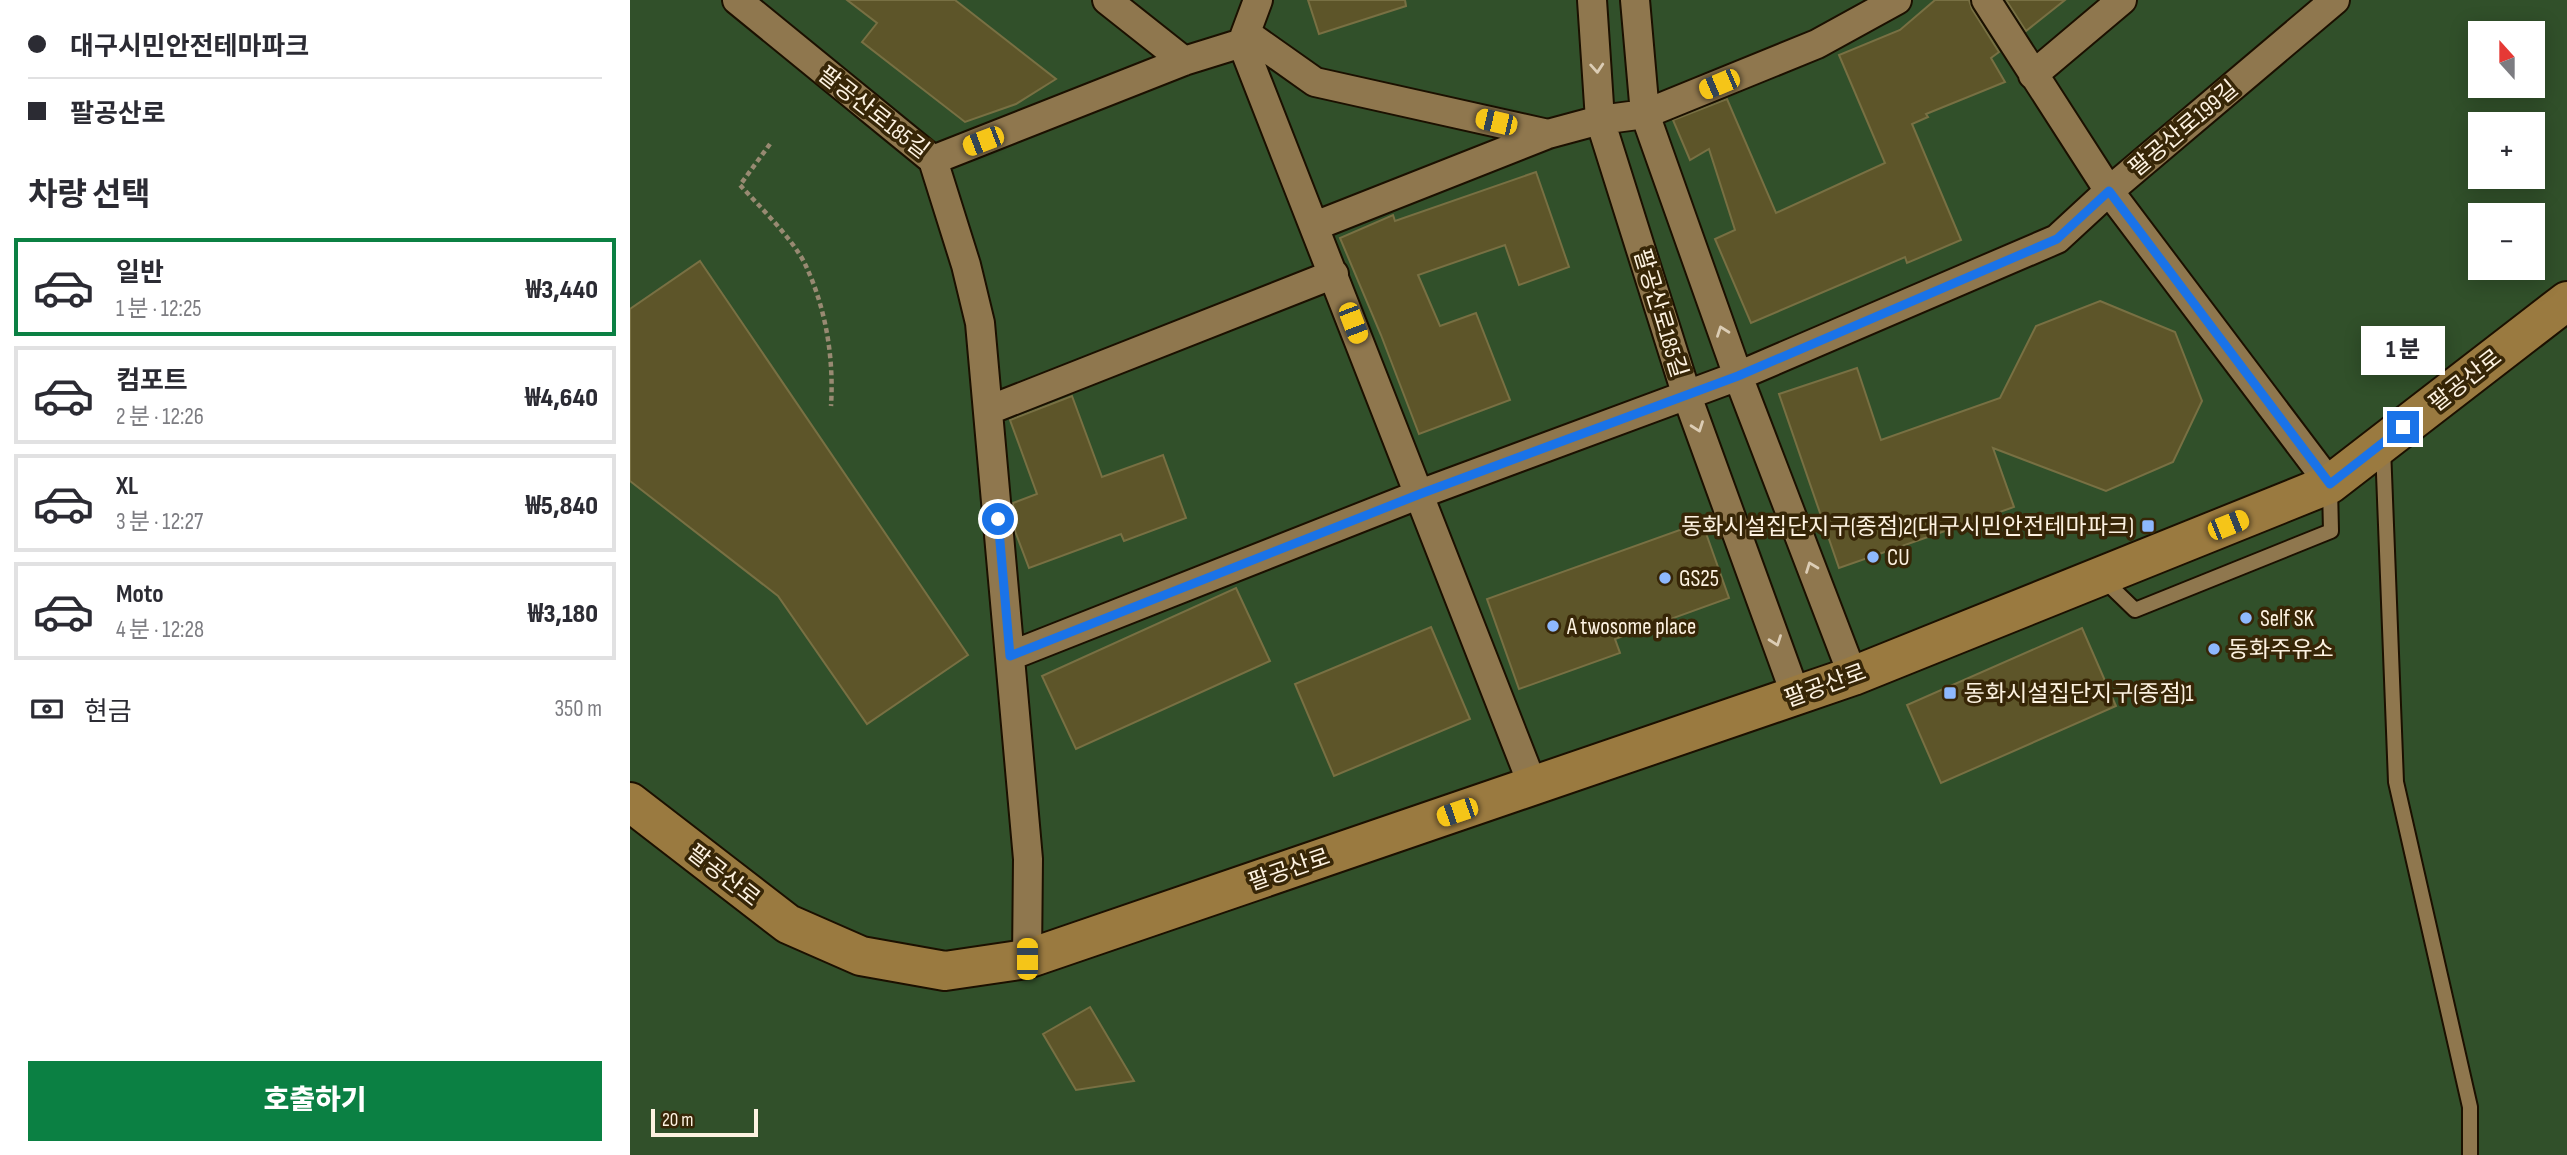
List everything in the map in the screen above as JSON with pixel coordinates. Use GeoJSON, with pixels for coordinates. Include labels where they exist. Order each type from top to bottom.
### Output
{"type":"FeatureCollection","features":[{"type":"Feature","properties":{"kind":"main road","name":"팔공산로"},"geometry":{"type":"LineString","coordinates":[[630,802],[788,924],[861,956],[945,971],[1027,959],[1853,676],[2330,484],[2567,301]]}},
{"type":"Feature","properties":{"kind":"street","name":"팔공산로185길"},"geometry":{"type":"LineString","coordinates":[[737,0],[933,160],[1244,38]]}},
{"type":"Feature","properties":{"kind":"street"},"geometry":{"type":"LineString","coordinates":[[1107,0],[1184,61]]}},
{"type":"Feature","properties":{"kind":"street"},"geometry":{"type":"LineString","coordinates":[[1258,0],[1244,38],[1533,786]]}},
{"type":"Feature","properties":{"kind":"street","name":"팔공산로185길"},"geometry":{"type":"LineString","coordinates":[[1592,0],[1600,120],[1687,396],[1796,696]]}},
{"type":"Feature","properties":{"kind":"street"},"geometry":{"type":"LineString","coordinates":[[1635,0],[1645,114],[1738,376],[1853,676]]}},
{"type":"Feature","properties":{"kind":"street"},"geometry":{"type":"LineString","coordinates":[[1315,226],[1548,134],[1600,120],[1645,114],[1817,44],[1898,0]]}},
{"type":"Feature","properties":{"kind":"street","name":"팔공산로199길"},"geometry":{"type":"LineString","coordinates":[[1986,0],[2109,191],[2335,0]]}},
{"type":"Feature","properties":{"kind":"street"},"geometry":{"type":"LineString","coordinates":[[2033,75],[2122,0]]}},
{"type":"Feature","properties":{"kind":"street"},"geometry":{"type":"LineString","coordinates":[[1244,38],[1315,82],[1548,134]]}},
{"type":"Feature","properties":{"kind":"street"},"geometry":{"type":"LineString","coordinates":[[933,160],[966,264],[980,323],[1028,859],[1027,959]]}},
{"type":"Feature","properties":{"kind":"street"},"geometry":{"type":"LineString","coordinates":[[1010,656],[1420,494],[1738,376],[2057,239],[2109,191],[2330,484]]}},
{"type":"Feature","properties":{"kind":"street"},"geometry":{"type":"LineString","coordinates":[[989,410],[1334,274]]}},
{"type":"Feature","properties":{"kind":"lane"},"geometry":{"type":"LineString","coordinates":[[2383,443],[2396,782],[2470,1107],[2470,1155]]}},
{"type":"Feature","properties":{"kind":"path"},"geometry":{"type":"LineString","coordinates":[[770,144],[740,185],[804,262],[821,309],[832,362],[831,406]]}},
{"type":"Feature","properties":{"kind":"green space"},"geometry":{"type":"Polygon","coordinates":[[[630,0],[2567,0],[2567,1155],[630,1155],[630,0]]]}},
{"type":"Feature","properties":{"kind":"building"},"geometry":{"type":"Polygon","coordinates":[[[847,0],[955,0],[1056,79],[1016,104],[965,122],[862,42],[877,23],[847,0]]]}},
{"type":"Feature","properties":{"kind":"building"},"geometry":{"type":"Polygon","coordinates":[[[1308,0],[1405,0],[1406,6],[1319,34],[1308,0]]]}},
{"type":"Feature","properties":{"kind":"building"},"geometry":{"type":"Polygon","coordinates":[[[1935,0],[1969,0],[1999,52],[1991,58],[2005,82],[1926,114],[1928,117],[1912,124],[1961,240],[1907,263],[1905,257],[1751,323],[1715,239],[1735,230],[1709,149],[1690,160],[1673,120],[1727,99],[1776,213],[1885,163],[1839,55],[1900,30],[1935,0]]]}},
{"type":"Feature","properties":{"kind":"building"},"geometry":{"type":"Polygon","coordinates":[[[2006,0],[2065,0],[2026,31],[2006,0]]]}},
{"type":"Feature","properties":{"kind":"building"},"geometry":{"type":"Polygon","coordinates":[[[1536,172],[1569,267],[1519,285],[1505,245],[1418,275],[1440,326],[1476,313],[1510,400],[1419,434],[1340,238],[1393,215],[1395,221],[1536,172]]]}},
{"type":"Feature","properties":{"kind":"building"},"geometry":{"type":"Polygon","coordinates":[[[700,261],[968,655],[867,724],[778,596],[630,481],[630,309],[700,261]]]}},
{"type":"Feature","properties":{"kind":"building"},"geometry":{"type":"Polygon","coordinates":[[[2100,301],[2175,332],[2202,401],[2173,462],[2106,491],[1993,448],[2014,507],[1839,568],[1779,394],[1857,368],[1881,440],[2000,398],[2036,326],[2100,301]]]}},
{"type":"Feature","properties":{"kind":"building"},"geometry":{"type":"Polygon","coordinates":[[[1072,396],[1102,477],[1163,455],[1186,518],[1124,541],[1121,534],[1029,568],[1015,531],[1013,503],[1037,494],[1010,420],[1072,396]]]}},
{"type":"Feature","properties":{"kind":"building"},"geometry":{"type":"Polygon","coordinates":[[[1702,522],[1729,598],[1615,639],[1620,653],[1519,689],[1487,599],[1702,522]]]}},
{"type":"Feature","properties":{"kind":"building"},"geometry":{"type":"Polygon","coordinates":[[[1236,588],[1270,661],[1076,749],[1042,676],[1236,588]]]}},
{"type":"Feature","properties":{"kind":"building"},"geometry":{"type":"Polygon","coordinates":[[[1431,627],[1470,719],[1334,776],[1295,684],[1431,627]]]}},
{"type":"Feature","properties":{"kind":"building"},"geometry":{"type":"Polygon","coordinates":[[[2082,628],[2116,706],[1941,783],[1907,705],[2082,628]]]}},
{"type":"Feature","properties":{"kind":"building"},"geometry":{"type":"Polygon","coordinates":[[[1090,1007],[1134,1081],[1076,1090],[1043,1034],[1090,1007]]]}},
{"type":"Feature","properties":{"kind":"place","name":"동화시설집단지구(종점)2(대구시민안전테마파크)"},"geometry":{"type":"Point","coordinates":[2148,526]}},
{"type":"Feature","properties":{"kind":"place","name":"CU"},"geometry":{"type":"Point","coordinates":[1873,557]}},
{"type":"Feature","properties":{"kind":"place","name":"GS25"},"geometry":{"type":"Point","coordinates":[1665,578]}},
{"type":"Feature","properties":{"kind":"place","name":"Self SK"},"geometry":{"type":"Point","coordinates":[2246,618]}},
{"type":"Feature","properties":{"kind":"place","name":"A twosome place"},"geometry":{"type":"Point","coordinates":[1553,626]}},
{"type":"Feature","properties":{"kind":"place","name":"동화주유소"},"geometry":{"type":"Point","coordinates":[2214,649]}},
{"type":"Feature","properties":{"kind":"place","name":"동화시설집단지구(종점)1"},"geometry":{"type":"Point","coordinates":[1950,693]}},
{"type":"Feature","properties":{"kind":"route"},"geometry":{"type":"LineString","coordinates":[[998,519],[1010,656],[1420,494],[1738,376],[2057,239],[2109,191],[2330,484],[2403,427]]}}]}
